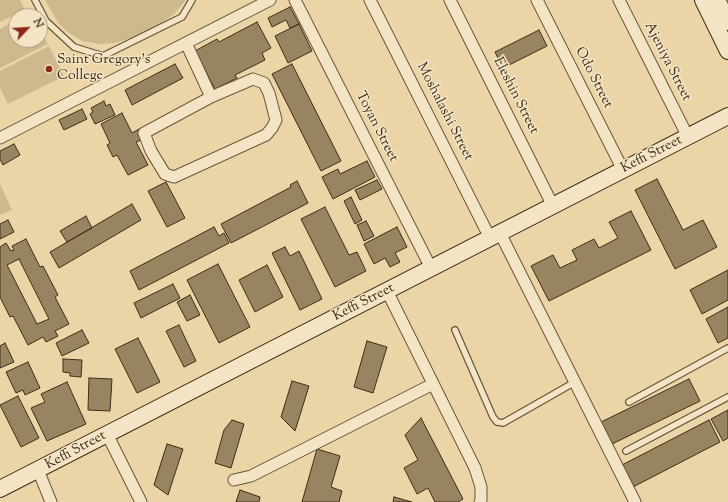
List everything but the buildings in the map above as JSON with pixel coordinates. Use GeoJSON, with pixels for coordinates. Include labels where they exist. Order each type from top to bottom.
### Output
{"type":"FeatureCollection","features":[{"type":"Feature","properties":{"kind":"main road"},"geometry":{"type":"LineString","coordinates":[[703,0],[728,51]]}},
{"type":"Feature","properties":{"kind":"main road"},"geometry":{"type":"LineString","coordinates":[[717,0],[728,22]]}},
{"type":"Feature","properties":{"kind":"main road","name":"Keffi Street"},"geometry":{"type":"LineString","coordinates":[[0,489],[728,116]]}},
{"type":"Feature","properties":{"kind":"street"},"geometry":{"type":"LineString","coordinates":[[0,138],[270,0]]}},
{"type":"Feature","properties":{"kind":"street","name":"Toyan Street"},"geometry":{"type":"LineString","coordinates":[[295,0],[431,268]]}},
{"type":"Feature","properties":{"kind":"street","name":"Moshalashi Street"},"geometry":{"type":"LineString","coordinates":[[370,0],[575,382],[635,502]]}},
{"type":"Feature","properties":{"kind":"street","name":"Eleshin Street"},"geometry":{"type":"LineString","coordinates":[[450,0],[553,206]]}},
{"type":"Feature","properties":{"kind":"street","name":"Odo Street"},"geometry":{"type":"LineString","coordinates":[[537,0],[623,170]]}},
{"type":"Feature","properties":{"kind":"street","name":"Ajeniya Street"},"geometry":{"type":"LineString","coordinates":[[619,0],[688,137]]}},
{"type":"Feature","properties":{"kind":"street"},"geometry":{"type":"LineString","coordinates":[[186,43],[210,97]]}},
{"type":"Feature","properties":{"kind":"street"},"geometry":{"type":"LineString","coordinates":[[253,79],[264,83],[269,93],[276,120],[266,135],[174,177],[165,174],[151,151],[144,133],[210,97],[253,79]]}},
{"type":"Feature","properties":{"kind":"street"},"geometry":{"type":"LineString","coordinates":[[387,291],[475,468],[481,487],[480,502]]}},
{"type":"Feature","properties":{"kind":"street"},"geometry":{"type":"LineString","coordinates":[[234,480],[251,476],[434,384]]}},
{"type":"Feature","properties":{"kind":"street"},"geometry":{"type":"LineString","coordinates":[[107,434],[141,502]]}},
{"type":"Feature","properties":{"kind":"street"},"geometry":{"type":"LineString","coordinates":[[38,470],[51,502]]}},
{"type":"Feature","properties":{"kind":"lane"},"geometry":{"type":"LineString","coordinates":[[35,0],[46,21],[74,47],[103,56],[182,17],[192,0]]}},
{"type":"Feature","properties":{"kind":"lane"},"geometry":{"type":"LineString","coordinates":[[455,330],[493,417],[497,422],[503,423],[575,382]]}},
{"type":"Feature","properties":{"kind":"lane"},"geometry":{"type":"LineString","coordinates":[[629,402],[728,348]]}},
{"type":"Feature","properties":{"kind":"lane"},"geometry":{"type":"LineString","coordinates":[[626,451],[728,397]]}},
{"type":"Feature","properties":{"kind":"shaded area"},"geometry":{"type":"Polygon","coordinates":[[[0,0],[20,0],[24,8],[8,8],[8,18],[0,22],[0,0]]]}},
{"type":"Feature","properties":{"kind":"shaded area"},"geometry":{"type":"Polygon","coordinates":[[[45,0],[186,0],[174,14],[159,25],[133,38],[114,43],[100,44],[82,41],[69,33],[59,24],[45,0]]]}},
{"type":"Feature","properties":{"kind":"shaded area"},"geometry":{"type":"Polygon","coordinates":[[[8,24],[8,48],[40,48],[0,68],[0,29],[8,24]]]}},
{"type":"Feature","properties":{"kind":"shaded area"},"geometry":{"type":"Polygon","coordinates":[[[48,47],[64,76],[8,104],[0,88],[0,71],[45,48],[48,48],[48,47]]]}},
{"type":"Feature","properties":{"kind":"shaded area"},"geometry":{"type":"Polygon","coordinates":[[[0,184],[12,210],[0,215],[0,184]]]}},
{"type":"Feature","properties":{"kind":"place","name":"Saint Gregory's College"},"geometry":{"type":"Point","coordinates":[49,69]}}]}
